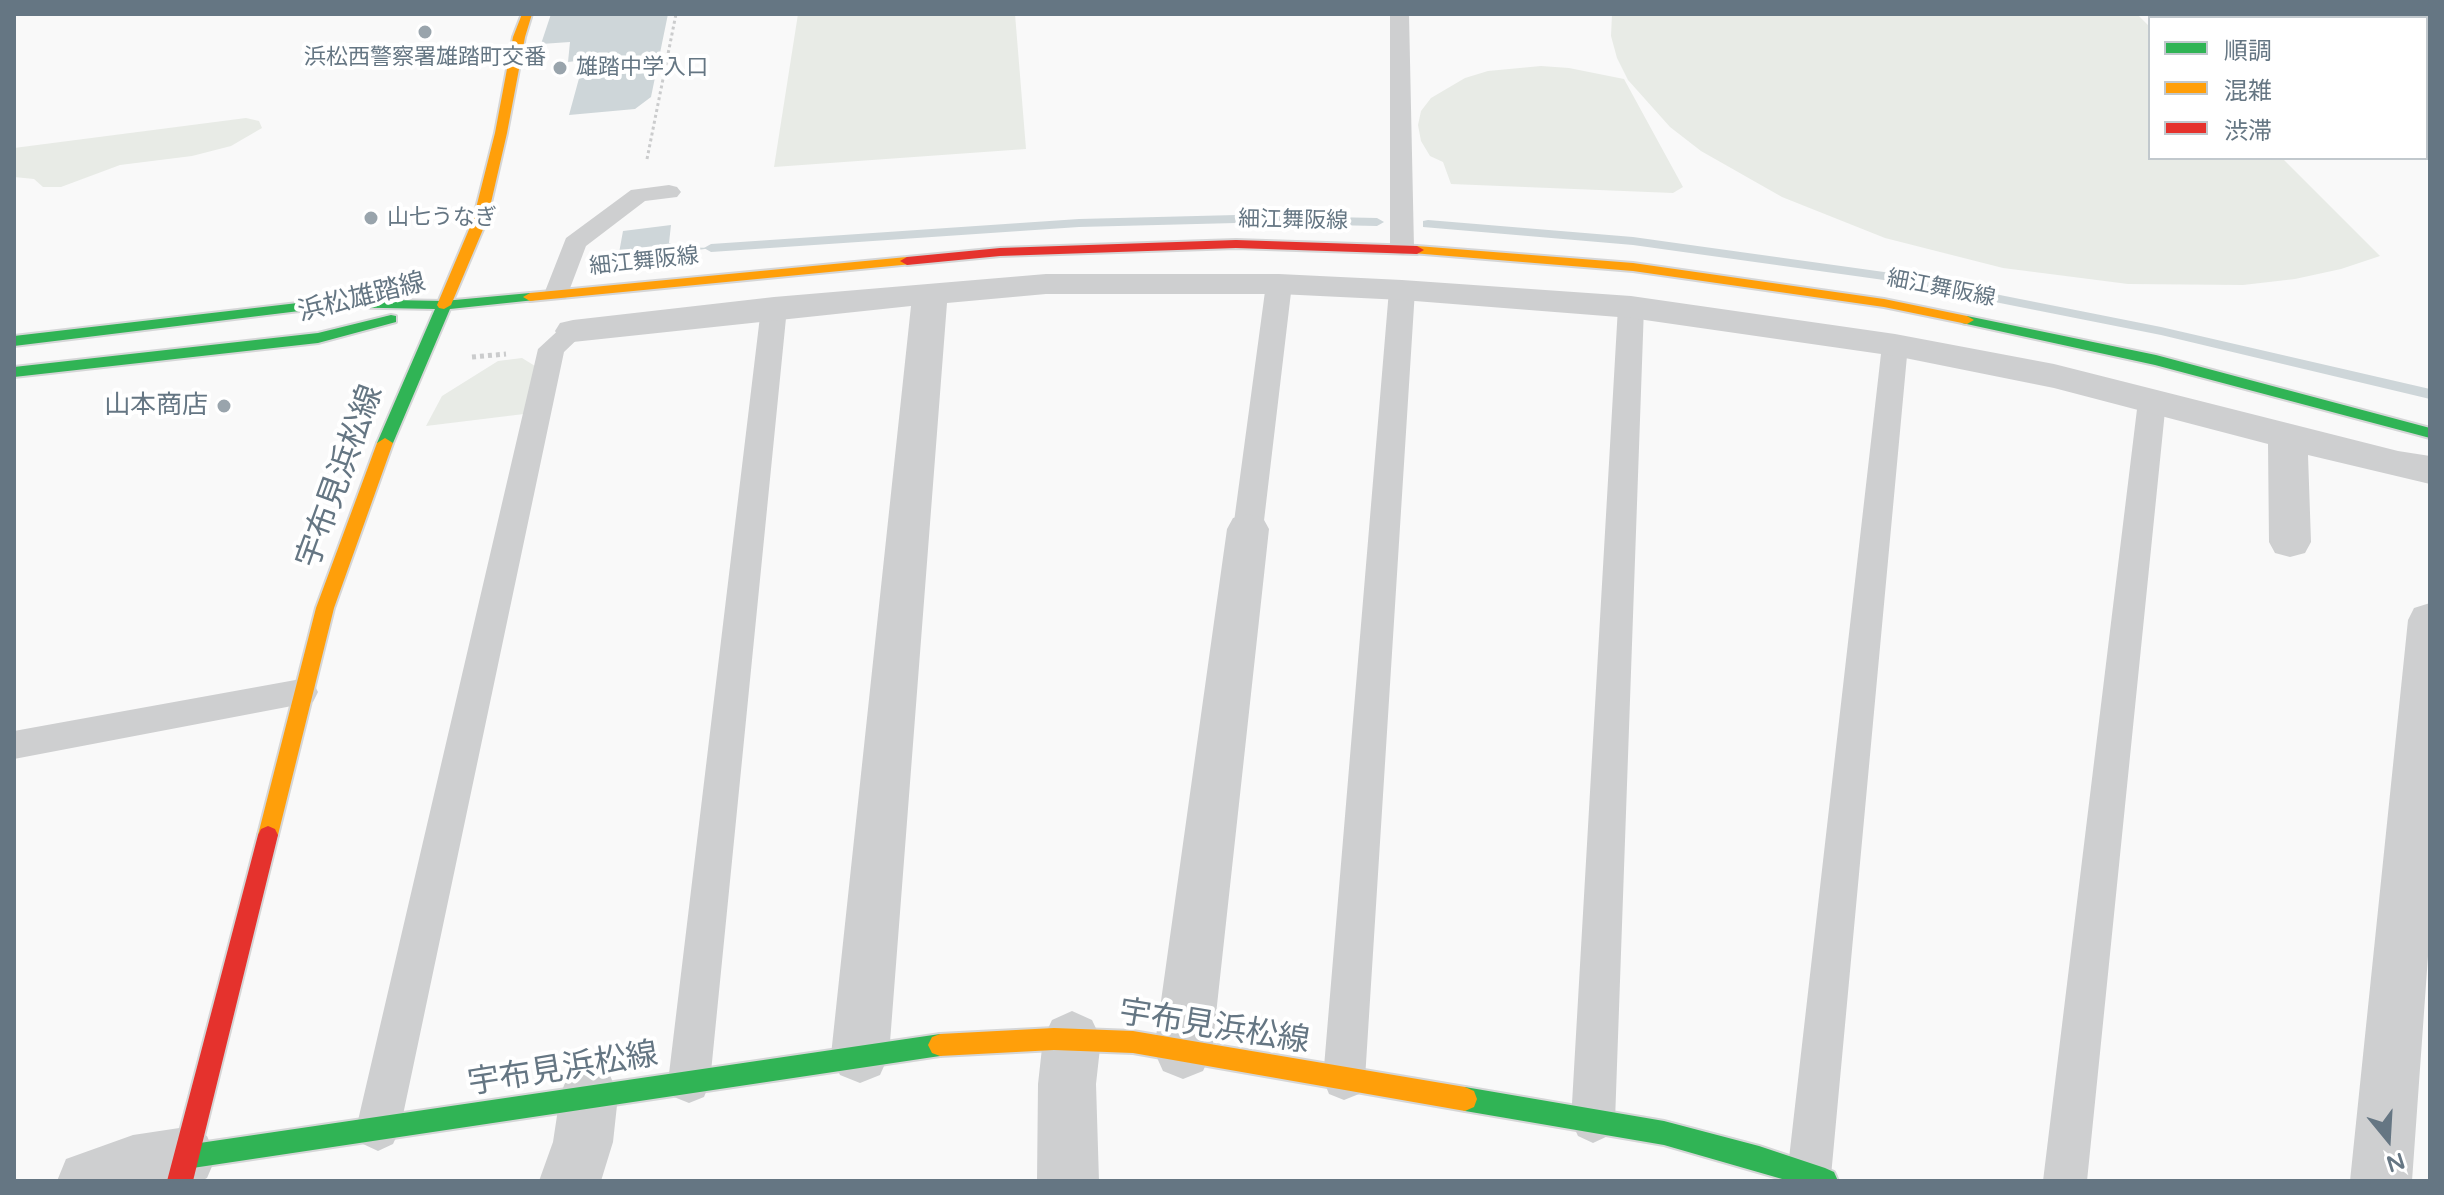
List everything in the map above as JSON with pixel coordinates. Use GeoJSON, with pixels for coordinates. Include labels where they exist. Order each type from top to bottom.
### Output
{"type":"FeatureCollection","features":[{"type":"Feature","properties":{"kind":"main road"},"geometry":{"type":"LineString","coordinates":[[444,305],[480,220],[501,133],[519,37],[527,14]]}},
{"type":"Feature","properties":{"kind":"main road","name":"細江舞阪線"},"geometry":{"type":"LineString","coordinates":[[444,305],[934,257],[1079,248],[1236,244],[1402,248],[1633,267],[1899,306],[2156,360],[2430,433]]}},
{"type":"Feature","properties":{"kind":"main road","name":"浜松雄踏線"},"geometry":{"type":"LineString","coordinates":[[14,341],[332,303],[444,305]]}},
{"type":"Feature","properties":{"kind":"main road","name":"浜松雄踏線"},"geometry":{"type":"LineString","coordinates":[[14,372],[318,338],[444,305]]}},
{"type":"Feature","properties":{"kind":"main road","name":"宇布見浜松線"},"geometry":{"type":"LineString","coordinates":[[444,305],[399,404],[350,533],[301,692],[183,1169],[378,1129],[860,1055],[974,1041],[1072,1039],[1133,1042],[1664,1133],[1759,1158],[1817,1178]]}},
{"type":"Feature","properties":{"kind":"street"},"geometry":{"type":"LineString","coordinates":[[573,331],[774,308],[1046,284],[1279,284],[1631,307],[1895,345],[2011,366],[2430,470]]}},
{"type":"Feature","properties":{"kind":"street"},"geometry":{"type":"LineString","coordinates":[[860,1055],[930,293]]}},
{"type":"Feature","properties":{"kind":"street"},"geometry":{"type":"LineString","coordinates":[[2288,436],[2290,542]]}},
{"type":"Feature","properties":{"kind":"street"},"geometry":{"type":"LineString","coordinates":[[1183,1051],[1248,529]]}},
{"type":"Feature","properties":{"kind":"street"},"geometry":{"type":"LineString","coordinates":[[2381,1181],[2423,784],[2430,620]]}},
{"type":"Feature","properties":{"kind":"street"},"geometry":{"type":"LineString","coordinates":[[1068,1181],[1067,1084],[1072,1039]]}},
{"type":"Feature","properties":{"kind":"street"},"geometry":{"type":"LineString","coordinates":[[570,1181],[583,1142],[589,1096]]}},
{"type":"Feature","properties":{"kind":"street"},"geometry":{"type":"LineString","coordinates":[[88,1181],[133,1165],[183,1169]]}},
{"type":"Feature","properties":{"kind":"lane"},"geometry":{"type":"LineString","coordinates":[[1400,15],[1402,248]]}},
{"type":"Feature","properties":{"kind":"lane"},"geometry":{"type":"LineString","coordinates":[[557,294],[575,243],[639,195],[669,192]]}},
{"type":"Feature","properties":{"kind":"lane"},"geometry":{"type":"LineString","coordinates":[[1248,529],[1279,284]]}},
{"type":"Feature","properties":{"kind":"lane"},"geometry":{"type":"LineString","coordinates":[[1344,1079],[1402,290]]}},
{"type":"Feature","properties":{"kind":"lane"},"geometry":{"type":"LineString","coordinates":[[1593,1121],[1631,307]]}},
{"type":"Feature","properties":{"kind":"lane"},"geometry":{"type":"LineString","coordinates":[[689,1082],[774,308]]}},
{"type":"Feature","properties":{"kind":"lane"},"geometry":{"type":"LineString","coordinates":[[378,1129],[551,349],[573,331]]}},
{"type":"Feature","properties":{"kind":"lane"},"geometry":{"type":"LineString","coordinates":[[1817,1178],[1895,345]]}},
{"type":"Feature","properties":{"kind":"lane"},"geometry":{"type":"LineString","coordinates":[[2065,1181],[2152,401]]}},
{"type":"Feature","properties":{"kind":"lane"},"geometry":{"type":"LineString","coordinates":[[14,745],[301,692]]}},
{"type":"Feature","properties":{"kind":"path"},"geometry":{"type":"LineString","coordinates":[[639,195],[676,14]]}},
{"type":"Feature","properties":{"kind":"shaded area"},"geometry":{"type":"Polygon","coordinates":[[[551,14],[668,14],[651,97],[635,109],[569,115],[584,60],[568,62],[570,42],[541,44],[551,14]]]}},
{"type":"Feature","properties":{"kind":"shaded area"},"geometry":{"type":"Polygon","coordinates":[[[798,14],[1015,14],[1026,149],[774,167],[798,14]]]}},
{"type":"Feature","properties":{"kind":"shaded area"},"geometry":{"type":"Polygon","coordinates":[[[1612,14],[2137,14],[2148,25],[2148,160],[2284,160],[2380,256],[2295,279],[2243,285],[2128,284],[2003,268],[1885,238],[1782,197],[1701,151],[1670,127],[1628,80],[1611,36],[1612,14]]]}},
{"type":"Feature","properties":{"kind":"shaded area"},"geometry":{"type":"Polygon","coordinates":[[[1541,66],[1624,79],[1683,187],[1673,193],[1451,184],[1443,162],[1430,156],[1421,141],[1418,125],[1421,111],[1431,98],[1465,78],[1488,71],[1541,66]]]}},
{"type":"Feature","properties":{"kind":"shaded area"},"geometry":{"type":"Polygon","coordinates":[[[246,118],[259,121],[262,128],[231,146],[192,156],[120,165],[61,187],[43,187],[34,179],[14,177],[14,148],[246,118]]]}},
{"type":"Feature","properties":{"kind":"shaded area"},"geometry":{"type":"Polygon","coordinates":[[[671,225],[669,243],[680,247],[711,248],[658,256],[619,253],[623,231],[671,225]]]}},
{"type":"Feature","properties":{"kind":"shaded area"},"geometry":{"type":"Polygon","coordinates":[[[522,358],[535,366],[524,414],[426,426],[442,396],[498,361],[522,358]]]}},
{"type":"Feature","properties":{"kind":"waterway"},"geometry":{"type":"LineString","coordinates":[[711,248],[1079,223],[1236,219],[1377,222]]}},
{"type":"Feature","properties":{"kind":"waterway"},"geometry":{"type":"LineString","coordinates":[[1428,224],[1633,241],[1884,276],[2161,331],[2430,394]]}},
{"type":"Feature","properties":{"kind":"traffic: fast"},"geometry":{"type":"LineString","coordinates":[[14,341],[332,303],[444,305],[530,297]]}},
{"type":"Feature","properties":{"kind":"traffic: fast"},"geometry":{"type":"LineString","coordinates":[[385,443],[444,305]]}},
{"type":"Feature","properties":{"kind":"traffic: fast"},"geometry":{"type":"LineString","coordinates":[[14,372],[318,338],[391,319]]}},
{"type":"Feature","properties":{"kind":"traffic: fast"},"geometry":{"type":"LineString","coordinates":[[1967,320],[2156,360],[2430,433]]}},
{"type":"Feature","properties":{"kind":"traffic: fast"},"geometry":{"type":"LineString","coordinates":[[186,1157],[940,1045]]}},
{"type":"Feature","properties":{"kind":"traffic: fast"},"geometry":{"type":"LineString","coordinates":[[1465,1099],[1664,1133],[1759,1158],[1825,1181]]}},
{"type":"Feature","properties":{"kind":"traffic: slow"},"geometry":{"type":"LineString","coordinates":[[444,305],[480,220],[501,133],[519,37],[527,14]]}},
{"type":"Feature","properties":{"kind":"traffic: slow"},"geometry":{"type":"LineString","coordinates":[[1417,250],[1633,267],[1884,303],[1967,320]]}},
{"type":"Feature","properties":{"kind":"traffic: slow"},"geometry":{"type":"LineString","coordinates":[[530,297],[907,261]]}},
{"type":"Feature","properties":{"kind":"traffic: slow"},"geometry":{"type":"LineString","coordinates":[[268,835],[325,608],[385,443]]}},
{"type":"Feature","properties":{"kind":"traffic: slow"},"geometry":{"type":"LineString","coordinates":[[940,1045],[1054,1039],[1133,1042],[1465,1099]]}},
{"type":"Feature","properties":{"kind":"traffic: jam"},"geometry":{"type":"LineString","coordinates":[[907,261],[1000,252],[1236,244],[1417,250]]}},
{"type":"Feature","properties":{"kind":"traffic: jam"},"geometry":{"type":"LineString","coordinates":[[180,1181],[268,835]]}},
{"type":"Feature","properties":{"kind":"place","name":"浜松西警察署雄踏町交番"},"geometry":{"type":"Point","coordinates":[425,32]}},
{"type":"Feature","properties":{"kind":"place","name":"雄踏中学入口"},"geometry":{"type":"Point","coordinates":[560,68]}},
{"type":"Feature","properties":{"kind":"place","name":"山七うなぎ"},"geometry":{"type":"Point","coordinates":[371,218]}},
{"type":"Feature","properties":{"kind":"place","name":"山本商店"},"geometry":{"type":"Point","coordinates":[224,406]}}]}
